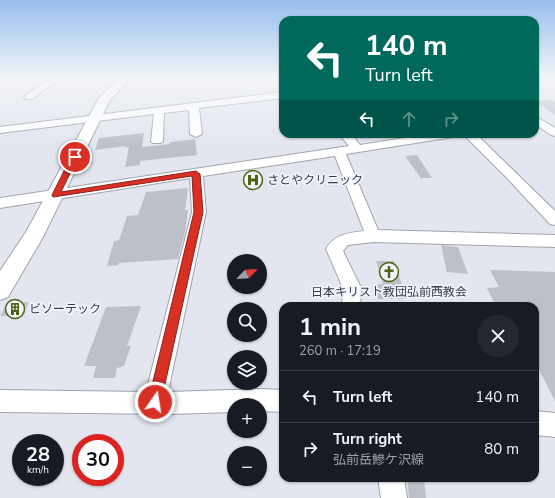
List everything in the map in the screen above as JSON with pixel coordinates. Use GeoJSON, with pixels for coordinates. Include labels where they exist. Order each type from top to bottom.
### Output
{"type":"FeatureCollection","features":[{"type":"Feature","properties":{"kind":"main road"},"geometry":{"type":"LineString","coordinates":[[0,290],[33,237],[56,195],[104,100]]}},
{"type":"Feature","properties":{"kind":"street"},"geometry":{"type":"LineString","coordinates":[[1,131],[241,100]]}},
{"type":"Feature","properties":{"kind":"street"},"geometry":{"type":"LineString","coordinates":[[194,106],[196,134]]}},
{"type":"Feature","properties":{"kind":"street"},"geometry":{"type":"LineString","coordinates":[[157,141],[159,111]]}},
{"type":"Feature","properties":{"kind":"street"},"geometry":{"type":"LineString","coordinates":[[539,120],[555,119]]}},
{"type":"Feature","properties":{"kind":"street"},"geometry":{"type":"LineString","coordinates":[[539,122],[555,132]]}},
{"type":"Feature","properties":{"kind":"street"},"geometry":{"type":"LineString","coordinates":[[348,138],[356,149]]}},
{"type":"Feature","properties":{"kind":"street"},"geometry":{"type":"LineString","coordinates":[[0,204],[427,138]]}},
{"type":"Feature","properties":{"kind":"street"},"geometry":{"type":"LineString","coordinates":[[473,138],[510,173],[555,220]]}},
{"type":"Feature","properties":{"kind":"street"},"geometry":{"type":"LineString","coordinates":[[339,152],[373,236]]}},
{"type":"Feature","properties":{"kind":"street"},"geometry":{"type":"LineString","coordinates":[[155,402],[199,212],[196,174]]}},
{"type":"Feature","properties":{"kind":"street"},"geometry":{"type":"LineString","coordinates":[[351,302],[352,288],[334,249],[344,240],[373,236],[555,241]]}},
{"type":"Feature","properties":{"kind":"street"},"geometry":{"type":"LineString","coordinates":[[0,401],[279,401]]}},
{"type":"Feature","properties":{"kind":"street"},"geometry":{"type":"LineString","coordinates":[[539,423],[555,425]]}},
{"type":"Feature","properties":{"kind":"street"},"geometry":{"type":"LineString","coordinates":[[392,482],[394,498]]}},
{"type":"Feature","properties":{"kind":"building"},"geometry":{"type":"Polygon","coordinates":[[[555,101],[555,115],[539,103],[539,102],[555,101]]]}},
{"type":"Feature","properties":{"kind":"building"},"geometry":{"type":"Polygon","coordinates":[[[144,133],[142,147],[170,144],[170,142],[195,139],[197,155],[140,161],[140,165],[125,167],[129,147],[125,148],[125,146],[95,150],[99,138],[144,133]]]}},
{"type":"Feature","properties":{"kind":"building"},"geometry":{"type":"Polygon","coordinates":[[[417,155],[432,178],[421,178],[405,156],[417,155]]]}},
{"type":"Feature","properties":{"kind":"building"},"geometry":{"type":"Polygon","coordinates":[[[188,188],[185,210],[188,210],[185,232],[178,259],[119,263],[118,265],[107,266],[114,241],[119,240],[127,216],[138,215],[146,192],[188,188]]]}},
{"type":"Feature","properties":{"kind":"building"},"geometry":{"type":"Polygon","coordinates":[[[441,245],[458,247],[468,274],[447,272],[441,245]]]}},
{"type":"Feature","properties":{"kind":"building","name":"日本キリスト教団弘前西教会"},"geometry":{"type":"Polygon","coordinates":[[[376,261],[394,261],[407,299],[378,299],[374,285],[383,284],[376,261]]]}},
{"type":"Feature","properties":{"kind":"building"},"geometry":{"type":"Polygon","coordinates":[[[490,270],[555,272],[555,401],[539,370],[539,302],[494,302],[487,288],[499,287],[490,270]]]}},
{"type":"Feature","properties":{"kind":"building","name":"ビソーテック"},"geometry":{"type":"Polygon","coordinates":[[[29,302],[22,315],[0,316],[7,303],[29,302]]]}},
{"type":"Feature","properties":{"kind":"building"},"geometry":{"type":"Polygon","coordinates":[[[141,306],[127,346],[131,346],[124,366],[117,368],[115,378],[93,378],[96,366],[84,366],[106,307],[141,306]]]}},
{"type":"Feature","properties":{"kind":"building"},"geometry":{"type":"Polygon","coordinates":[[[407,482],[424,482],[426,498],[409,498],[407,482]]]}},
{"type":"Feature","properties":{"kind":"place","name":"さとやクリニック"},"geometry":{"type":"Point","coordinates":[253,180]}},
{"type":"Feature","properties":{"kind":"place","name":"日本キリスト教団弘前西教会"},"geometry":{"type":"Point","coordinates":[389,272]}},
{"type":"Feature","properties":{"kind":"place","name":"ビソーテック"},"geometry":{"type":"Point","coordinates":[15,309]}},
{"type":"Feature","properties":{"kind":"route"},"geometry":{"type":"LineString","coordinates":[[75,157],[56,195],[196,174],[199,212],[155,402]]}}]}
